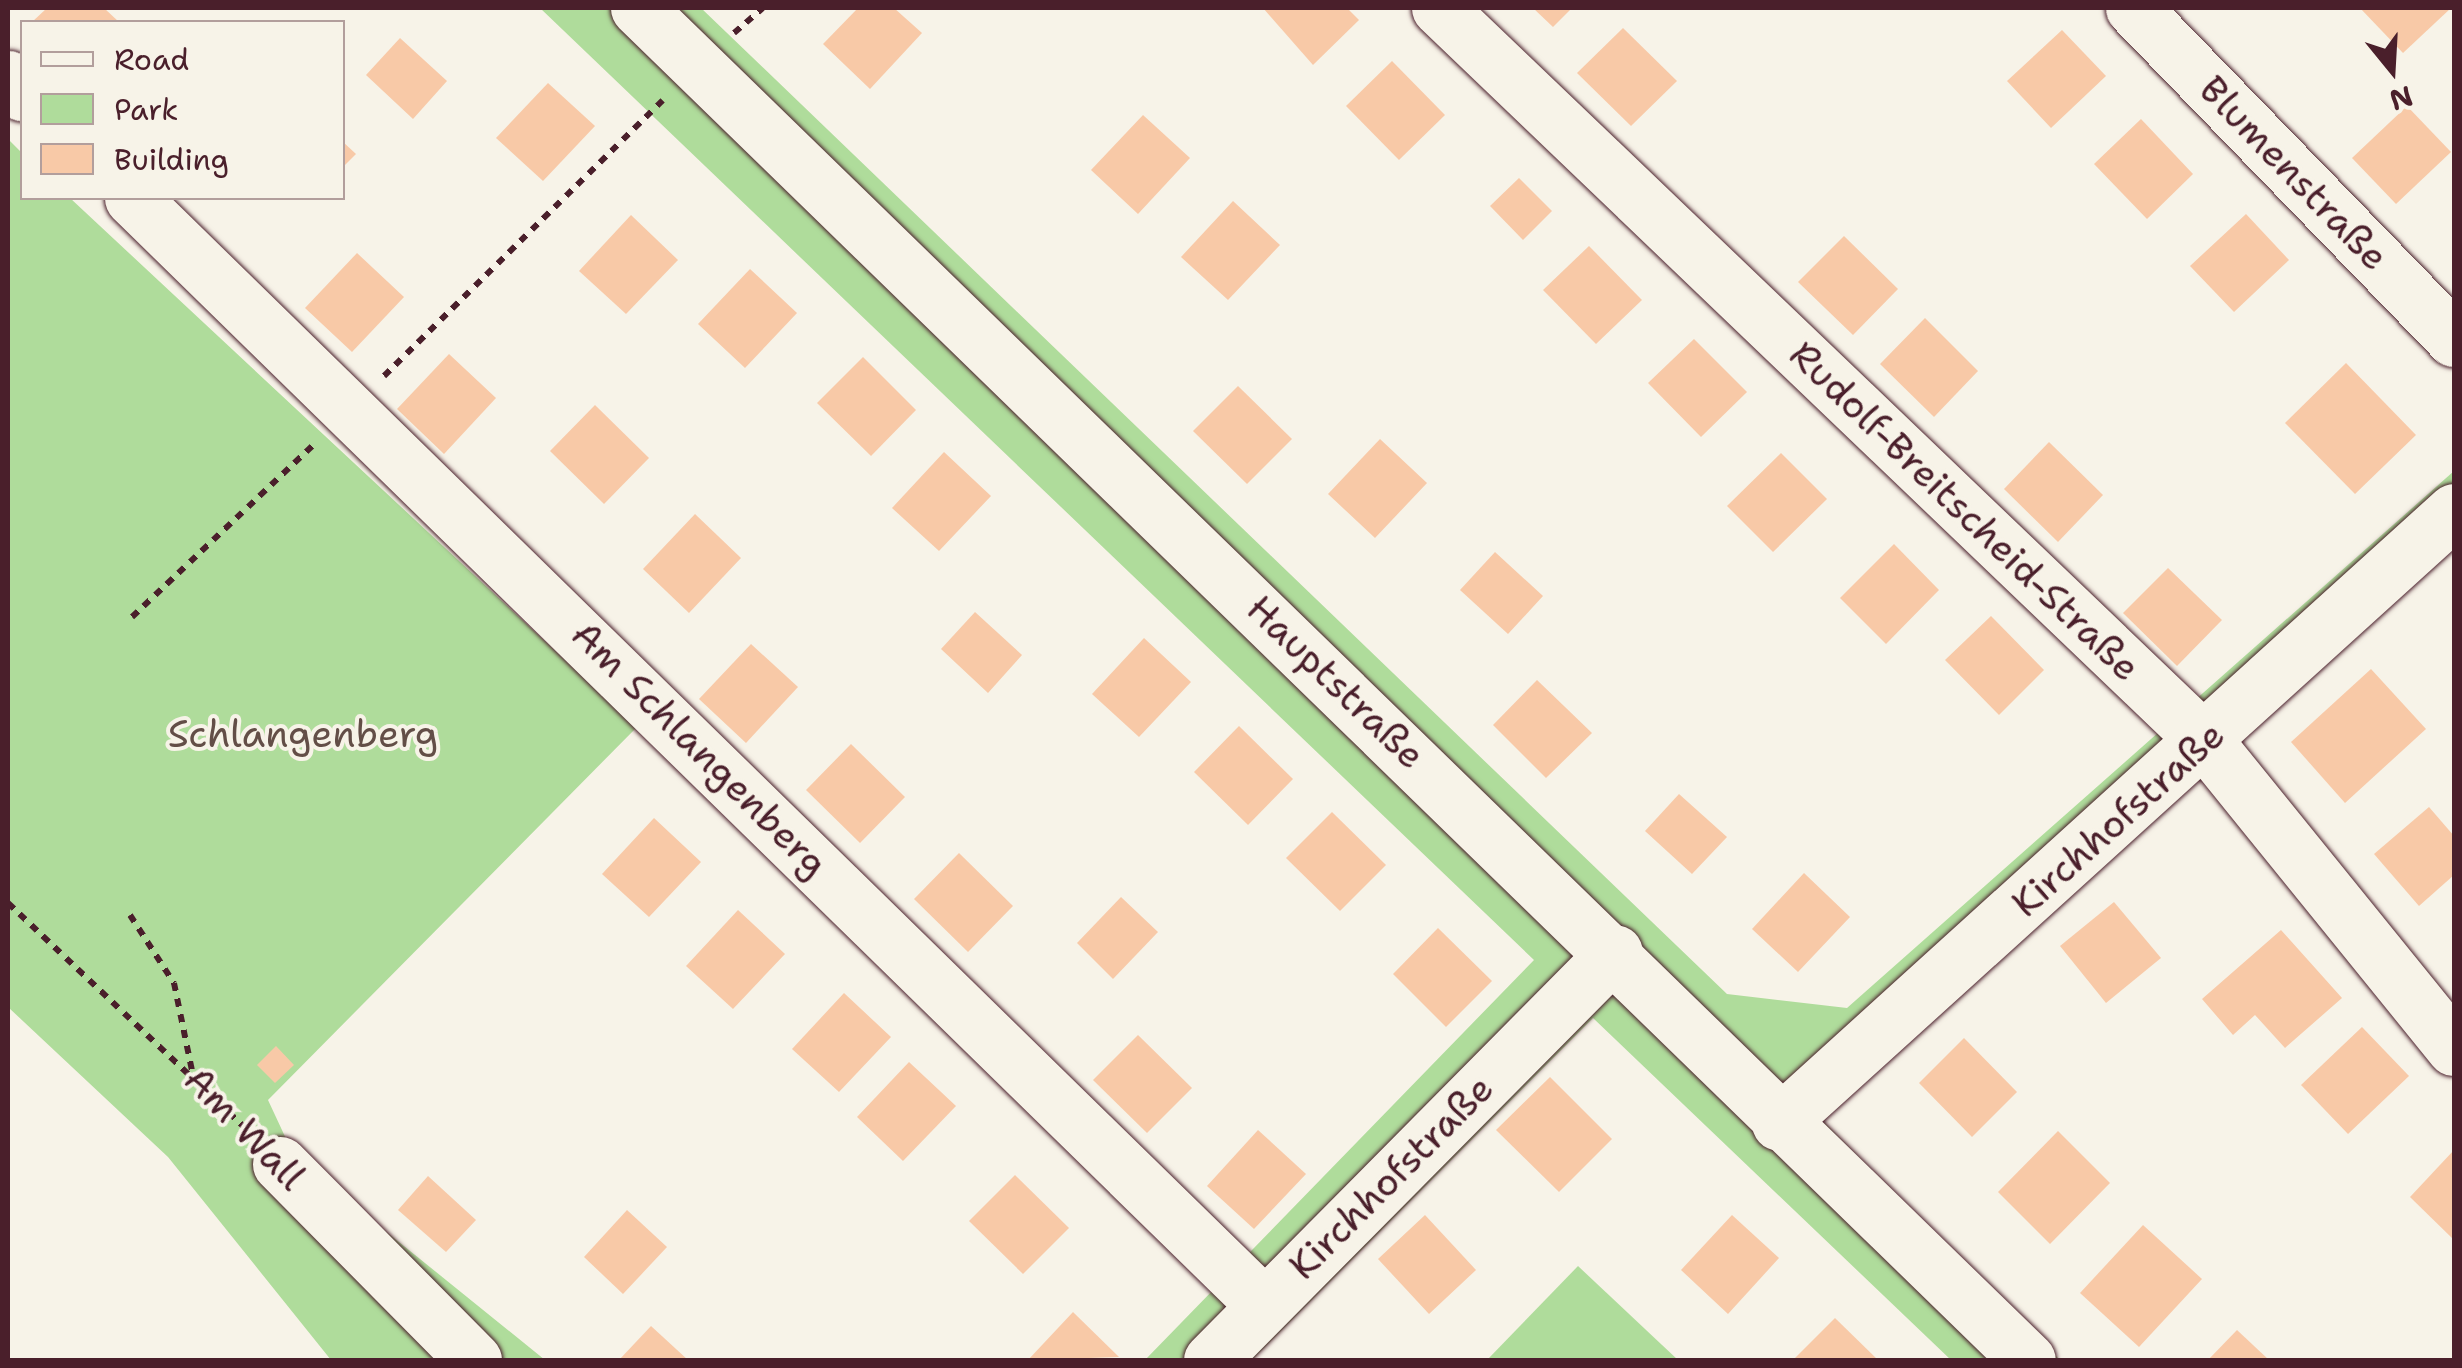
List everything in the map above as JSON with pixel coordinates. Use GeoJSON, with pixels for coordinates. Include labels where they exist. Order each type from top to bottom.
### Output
{"type":"FeatureCollection","features":[{"type":"Feature","properties":{"kind":"street","name":"Hauptstraße"},"geometry":{"type":"LineString","coordinates":[[638,8],[1615,952],[1778,1123],[2028,1360]]}},
{"type":"Feature","properties":{"kind":"street","name":"Rudolf-Breitscheid-Straße"},"geometry":{"type":"LineString","coordinates":[[1439,8],[2206,741],[2454,1048]]}},
{"type":"Feature","properties":{"kind":"street","name":"Blumenstraße"},"geometry":{"type":"LineString","coordinates":[[2133,8],[2454,340]]}},
{"type":"Feature","properties":{"kind":"street","name":"Am Schlangenberg"},"geometry":{"type":"LineString","coordinates":[[134,200],[352,407],[1264,1305]]}},
{"type":"Feature","properties":{"kind":"street","name":"Kirchhofstraße"},"geometry":{"type":"LineString","coordinates":[[1778,1123],[2206,741],[2454,511]]}},
{"type":"Feature","properties":{"kind":"street","name":"Kirchhofstraße"},"geometry":{"type":"LineString","coordinates":[[1211,1360],[1615,952]]}},
{"type":"Feature","properties":{"kind":"street","name":"Am Wall"},"geometry":{"type":"LineString","coordinates":[[280,1164],[474,1360]]}},
{"type":"Feature","properties":{"kind":"path"},"geometry":{"type":"LineString","coordinates":[[132,618],[698,65],[763,8]]}},
{"type":"Feature","properties":{"kind":"path","name":"Am Wall"},"geometry":{"type":"LineString","coordinates":[[8,903],[192,1072],[280,1164]]}},
{"type":"Feature","properties":{"kind":"path"},"geometry":{"type":"LineString","coordinates":[[130,915],[174,983],[192,1072]]}},
{"type":"Feature","properties":{"kind":"green space"},"geometry":{"type":"Polygon","coordinates":[[[540,8],[701,8],[1727,994],[1847,1008],[2454,471],[2454,538],[1813,1111],[2060,1360],[1951,1360],[1593,1018],[1252,1360],[1145,1360],[1534,960],[540,8]]]}},
{"type":"Feature","properties":{"kind":"green space","name":"Schlangenberg"},"geometry":{"type":"Polygon","coordinates":[[[8,139],[20,151],[20,200],[72,200],[637,727],[268,1100],[295,1158],[545,1360],[331,1360],[168,1157],[8,1007],[8,139]]]}},
{"type":"Feature","properties":{"kind":"green space"},"geometry":{"type":"Polygon","coordinates":[[[1578,1266],[1678,1360],[1487,1360],[1578,1266]]]}},
{"type":"Feature","properties":{"kind":"building"},"geometry":{"type":"Polygon","coordinates":[[[47,8],[104,8],[117,20],[34,20],[47,8]]]}},
{"type":"Feature","properties":{"kind":"building"},"geometry":{"type":"Polygon","coordinates":[[[858,8],[894,8],[922,33],[870,89],[823,44],[858,8]]]}},
{"type":"Feature","properties":{"kind":"building"},"geometry":{"type":"Polygon","coordinates":[[[1263,8],[1347,8],[1359,20],[1313,65],[1263,8]]]}},
{"type":"Feature","properties":{"kind":"building"},"geometry":{"type":"Polygon","coordinates":[[[1533,8],[1572,8],[1553,27],[1533,8]]]}},
{"type":"Feature","properties":{"kind":"building"},"geometry":{"type":"Polygon","coordinates":[[[2360,8],[2451,8],[2403,53],[2360,8]]]}},
{"type":"Feature","properties":{"kind":"building"},"geometry":{"type":"Polygon","coordinates":[[[1623,28],[1677,81],[1631,126],[1577,73],[1623,28]]]}},
{"type":"Feature","properties":{"kind":"building"},"geometry":{"type":"Polygon","coordinates":[[[2062,30],[2106,76],[2051,128],[2007,81],[2062,30]]]}},
{"type":"Feature","properties":{"kind":"building"},"geometry":{"type":"Polygon","coordinates":[[[400,38],[447,81],[413,119],[366,75],[400,38]]]}},
{"type":"Feature","properties":{"kind":"building"},"geometry":{"type":"Polygon","coordinates":[[[1392,61],[1445,115],[1399,160],[1346,106],[1392,61]]]}},
{"type":"Feature","properties":{"kind":"building"},"geometry":{"type":"Polygon","coordinates":[[[548,83],[595,126],[543,181],[496,138],[548,83]]]}},
{"type":"Feature","properties":{"kind":"building"},"geometry":{"type":"Polygon","coordinates":[[[2407,106],[2451,152],[2396,204],[2352,158],[2407,106]]]}},
{"type":"Feature","properties":{"kind":"building"},"geometry":{"type":"Polygon","coordinates":[[[1143,115],[1190,158],[1138,214],[1091,170],[1143,115]]]}},
{"type":"Feature","properties":{"kind":"building"},"geometry":{"type":"Polygon","coordinates":[[[2141,119],[2193,174],[2147,219],[2094,164],[2141,119]]]}},
{"type":"Feature","properties":{"kind":"building"},"geometry":{"type":"Polygon","coordinates":[[[345,144],[356,154],[345,165],[345,144]]]}},
{"type":"Feature","properties":{"kind":"building"},"geometry":{"type":"Polygon","coordinates":[[[1519,178],[1552,211],[1523,240],[1490,206],[1519,178]]]}},
{"type":"Feature","properties":{"kind":"building"},"geometry":{"type":"Polygon","coordinates":[[[1233,201],[1280,245],[1228,300],[1181,257],[1233,201]]]}},
{"type":"Feature","properties":{"kind":"building"},"geometry":{"type":"Polygon","coordinates":[[[2246,214],[2289,260],[2234,312],[2190,266],[2246,214]]]}},
{"type":"Feature","properties":{"kind":"building"},"geometry":{"type":"Polygon","coordinates":[[[631,215],[678,260],[626,314],[579,271],[631,215]]]}},
{"type":"Feature","properties":{"kind":"building"},"geometry":{"type":"Polygon","coordinates":[[[1844,236],[1898,289],[1853,335],[1798,282],[1844,236]]]}},
{"type":"Feature","properties":{"kind":"building"},"geometry":{"type":"Polygon","coordinates":[[[1589,246],[1642,300],[1596,344],[1543,290],[1589,246]]]}},
{"type":"Feature","properties":{"kind":"building"},"geometry":{"type":"Polygon","coordinates":[[[357,253],[404,297],[352,352],[305,308],[357,253]]]}},
{"type":"Feature","properties":{"kind":"building"},"geometry":{"type":"Polygon","coordinates":[[[750,269],[797,313],[745,368],[698,324],[750,269]]]}},
{"type":"Feature","properties":{"kind":"building"},"geometry":{"type":"Polygon","coordinates":[[[1925,318],[1978,371],[1934,417],[1880,364],[1925,318]]]}},
{"type":"Feature","properties":{"kind":"building"},"geometry":{"type":"Polygon","coordinates":[[[1694,339],[1747,392],[1701,437],[1648,383],[1694,339]]]}},
{"type":"Feature","properties":{"kind":"building"},"geometry":{"type":"Polygon","coordinates":[[[449,354],[496,398],[444,454],[397,409],[449,354]]]}},
{"type":"Feature","properties":{"kind":"building"},"geometry":{"type":"Polygon","coordinates":[[[863,357],[916,410],[871,456],[817,403],[863,357]]]}},
{"type":"Feature","properties":{"kind":"building"},"geometry":{"type":"Polygon","coordinates":[[[2346,363],[2416,435],[2355,494],[2285,423],[2346,363]]]}},
{"type":"Feature","properties":{"kind":"building"},"geometry":{"type":"Polygon","coordinates":[[[1238,386],[1292,439],[1247,484],[1193,431],[1238,386]]]}},
{"type":"Feature","properties":{"kind":"building"},"geometry":{"type":"Polygon","coordinates":[[[595,405],[649,458],[604,504],[550,451],[595,405]]]}},
{"type":"Feature","properties":{"kind":"building"},"geometry":{"type":"Polygon","coordinates":[[[1380,439],[1427,483],[1375,538],[1328,494],[1380,439]]]}},
{"type":"Feature","properties":{"kind":"building"},"geometry":{"type":"Polygon","coordinates":[[[2049,442],[2103,495],[2058,542],[2004,489],[2049,442]]]}},
{"type":"Feature","properties":{"kind":"building"},"geometry":{"type":"Polygon","coordinates":[[[944,452],[991,496],[939,551],[892,508],[944,452]]]}},
{"type":"Feature","properties":{"kind":"building"},"geometry":{"type":"Polygon","coordinates":[[[1781,453],[1827,499],[1773,552],[1727,506],[1781,453]]]}},
{"type":"Feature","properties":{"kind":"building"},"geometry":{"type":"Polygon","coordinates":[[[695,514],[741,558],[689,613],[643,569],[695,514]]]}},
{"type":"Feature","properties":{"kind":"building"},"geometry":{"type":"Polygon","coordinates":[[[1894,544],[1939,590],[1886,644],[1840,598],[1894,544]]]}},
{"type":"Feature","properties":{"kind":"building"},"geometry":{"type":"Polygon","coordinates":[[[1495,552],[1543,596],[1508,634],[1460,590],[1495,552]]]}},
{"type":"Feature","properties":{"kind":"building"},"geometry":{"type":"Polygon","coordinates":[[[2168,568],[2222,620],[2177,666],[2123,613],[2168,568]]]}},
{"type":"Feature","properties":{"kind":"building"},"geometry":{"type":"Polygon","coordinates":[[[975,612],[1022,655],[988,693],[941,649],[975,612]]]}},
{"type":"Feature","properties":{"kind":"building"},"geometry":{"type":"Polygon","coordinates":[[[1991,616],[2044,670],[1999,715],[1945,660],[1991,616]]]}},
{"type":"Feature","properties":{"kind":"building"},"geometry":{"type":"Polygon","coordinates":[[[1144,638],[1191,682],[1139,737],[1092,694],[1144,638]]]}},
{"type":"Feature","properties":{"kind":"building"},"geometry":{"type":"Polygon","coordinates":[[[751,644],[798,687],[746,743],[699,699],[751,644]]]}},
{"type":"Feature","properties":{"kind":"building"},"geometry":{"type":"Polygon","coordinates":[[[2371,669],[2426,729],[2345,803],[2291,742],[2371,669]]]}},
{"type":"Feature","properties":{"kind":"building"},"geometry":{"type":"Polygon","coordinates":[[[1537,680],[1592,733],[1546,778],[1493,725],[1537,680]]]}},
{"type":"Feature","properties":{"kind":"building"},"geometry":{"type":"Polygon","coordinates":[[[1239,726],[1293,779],[1248,825],[1194,772],[1239,726]]]}},
{"type":"Feature","properties":{"kind":"building"},"geometry":{"type":"Polygon","coordinates":[[[851,744],[905,797],[860,843],[806,790],[851,744]]]}},
{"type":"Feature","properties":{"kind":"building"},"geometry":{"type":"Polygon","coordinates":[[[1679,794],[1727,837],[1692,874],[1645,831],[1679,794]]]}},
{"type":"Feature","properties":{"kind":"building"},"geometry":{"type":"Polygon","coordinates":[[[2429,807],[2454,836],[2454,875],[2419,906],[2374,854],[2429,807]]]}},
{"type":"Feature","properties":{"kind":"building"},"geometry":{"type":"Polygon","coordinates":[[[1332,812],[1386,865],[1340,911],[1286,858],[1332,812]]]}},
{"type":"Feature","properties":{"kind":"building"},"geometry":{"type":"Polygon","coordinates":[[[654,818],[701,862],[649,917],[602,874],[654,818]]]}},
{"type":"Feature","properties":{"kind":"building"},"geometry":{"type":"Polygon","coordinates":[[[959,853],[1013,906],[968,952],[914,899],[959,853]]]}},
{"type":"Feature","properties":{"kind":"building"},"geometry":{"type":"Polygon","coordinates":[[[1804,873],[1850,917],[1798,972],[1752,929],[1804,873]]]}},
{"type":"Feature","properties":{"kind":"building"},"geometry":{"type":"Polygon","coordinates":[[[1121,897],[1158,932],[1113,979],[1077,943],[1121,897]]]}},
{"type":"Feature","properties":{"kind":"building"},"geometry":{"type":"Polygon","coordinates":[[[2114,902],[2161,958],[2106,1003],[2060,946],[2114,902]]]}},
{"type":"Feature","properties":{"kind":"building"},"geometry":{"type":"Polygon","coordinates":[[[738,910],[785,954],[733,1009],[686,966],[738,910]]]}},
{"type":"Feature","properties":{"kind":"building"},"geometry":{"type":"Polygon","coordinates":[[[1438,928],[1492,981],[1446,1027],[1393,974],[1438,928]]]}},
{"type":"Feature","properties":{"kind":"building"},"geometry":{"type":"Polygon","coordinates":[[[2281,930],[2342,998],[2285,1048],[2255,1015],[2233,1035],[2202,999],[2281,930]]]}},
{"type":"Feature","properties":{"kind":"building"},"geometry":{"type":"Polygon","coordinates":[[[844,993],[891,1037],[839,1092],[792,1049],[844,993]]]}},
{"type":"Feature","properties":{"kind":"building"},"geometry":{"type":"Polygon","coordinates":[[[2362,1027],[2409,1076],[2348,1134],[2301,1085],[2362,1027]]]}},
{"type":"Feature","properties":{"kind":"building"},"geometry":{"type":"Polygon","coordinates":[[[1138,1035],[1192,1088],[1147,1133],[1093,1080],[1138,1035]]]}},
{"type":"Feature","properties":{"kind":"building"},"geometry":{"type":"Polygon","coordinates":[[[1964,1038],[2017,1092],[1972,1137],[1919,1083],[1964,1038]]]}},
{"type":"Feature","properties":{"kind":"building"},"geometry":{"type":"Polygon","coordinates":[[[276,1046],[294,1065],[275,1083],[257,1065],[276,1046]]]}},
{"type":"Feature","properties":{"kind":"building"},"geometry":{"type":"Polygon","coordinates":[[[909,1062],[956,1106],[903,1161],[857,1117],[909,1062]]]}},
{"type":"Feature","properties":{"kind":"building"},"geometry":{"type":"Polygon","coordinates":[[[1550,1077],[1612,1139],[1559,1192],[1496,1130],[1550,1077]]]}},
{"type":"Feature","properties":{"kind":"building"},"geometry":{"type":"Polygon","coordinates":[[[1258,1130],[1306,1174],[1254,1229],[1207,1186],[1258,1130]]]}},
{"type":"Feature","properties":{"kind":"building"},"geometry":{"type":"Polygon","coordinates":[[[2058,1131],[2110,1183],[2050,1244],[1998,1192],[2058,1131]]]}},
{"type":"Feature","properties":{"kind":"building"},"geometry":{"type":"Polygon","coordinates":[[[2454,1150],[2454,1240],[2410,1197],[2454,1150]]]}},
{"type":"Feature","properties":{"kind":"building"},"geometry":{"type":"Polygon","coordinates":[[[1015,1175],[1069,1228],[1023,1274],[969,1221],[1015,1175]]]}},
{"type":"Feature","properties":{"kind":"building"},"geometry":{"type":"Polygon","coordinates":[[[428,1176],[476,1220],[446,1252],[398,1210],[428,1176]]]}},
{"type":"Feature","properties":{"kind":"building"},"geometry":{"type":"Polygon","coordinates":[[[627,1210],[667,1247],[623,1294],[584,1257],[627,1210]]]}},
{"type":"Feature","properties":{"kind":"building"},"geometry":{"type":"Polygon","coordinates":[[[1425,1215],[1476,1270],[1429,1314],[1378,1259],[1425,1215]]]}},
{"type":"Feature","properties":{"kind":"building"},"geometry":{"type":"Polygon","coordinates":[[[1732,1215],[1779,1258],[1728,1314],[1681,1270],[1732,1215]]]}},
{"type":"Feature","properties":{"kind":"building"},"geometry":{"type":"Polygon","coordinates":[[[2143,1225],[2202,1279],[2139,1347],[2080,1293],[2143,1225]]]}},
{"type":"Feature","properties":{"kind":"building"},"geometry":{"type":"Polygon","coordinates":[[[1073,1312],[1119,1357],[1028,1360],[1073,1312]]]}},
{"type":"Feature","properties":{"kind":"building"},"geometry":{"type":"Polygon","coordinates":[[[1835,1318],[1878,1360],[1793,1360],[1835,1318]]]}},
{"type":"Feature","properties":{"kind":"building"},"geometry":{"type":"Polygon","coordinates":[[[651,1326],[688,1360],[619,1360],[651,1326]]]}},
{"type":"Feature","properties":{"kind":"building"},"geometry":{"type":"Polygon","coordinates":[[[2237,1330],[2269,1360],[2208,1360],[2237,1330]]]}}]}
